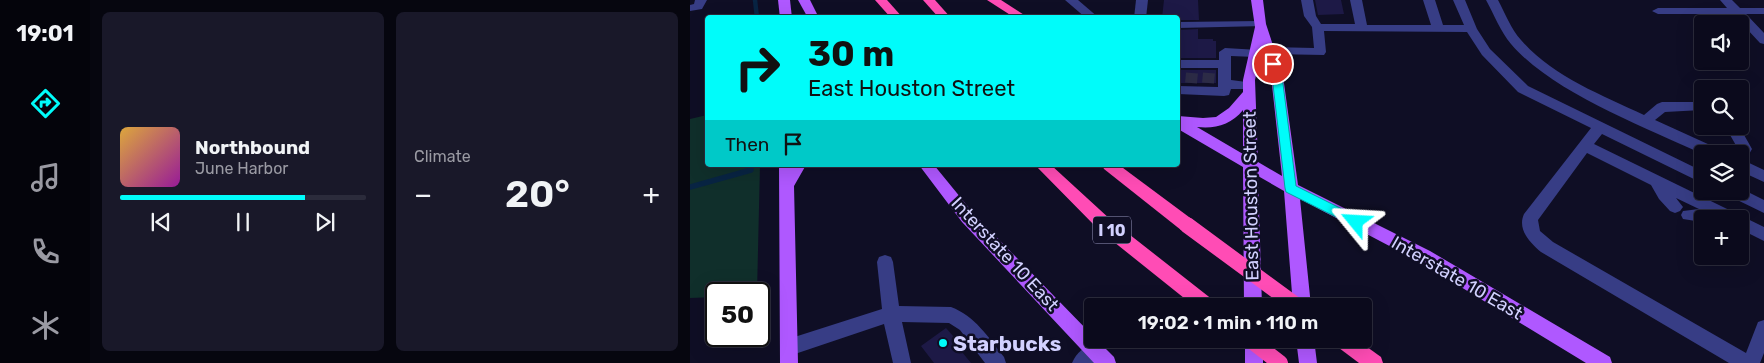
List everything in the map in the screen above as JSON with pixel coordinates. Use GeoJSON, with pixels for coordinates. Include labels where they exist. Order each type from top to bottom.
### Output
{"type":"FeatureCollection","features":[{"type":"Feature","properties":{"kind":"highway"},"geometry":{"type":"LineString","coordinates":[[882,0],[895,15]]}},
{"type":"Feature","properties":{"kind":"highway"},"geometry":{"type":"LineString","coordinates":[[929,0],[943,15]]}},
{"type":"Feature","properties":{"kind":"highway"},"geometry":{"type":"LineString","coordinates":[[993,0],[1019,15]]}},
{"type":"Feature","properties":{"kind":"highway","name":"I 10"},"geometry":{"type":"LineString","coordinates":[[1044,167],[1105,225],[1196,298]]}},
{"type":"Feature","properties":{"kind":"highway"},"geometry":{"type":"LineString","coordinates":[[1112,167],[1286,298]]}},
{"type":"Feature","properties":{"kind":"highway"},"geometry":{"type":"LineString","coordinates":[[1261,348],[1280,363]]}},
{"type":"Feature","properties":{"kind":"highway"},"geometry":{"type":"LineString","coordinates":[[1353,348],[1374,363]]}},
{"type":"Feature","properties":{"kind":"main road"},"geometry":{"type":"LineString","coordinates":[[784,0],[786,15]]}},
{"type":"Feature","properties":{"kind":"main road"},"geometry":{"type":"LineString","coordinates":[[804,0],[812,15]]}},
{"type":"Feature","properties":{"kind":"main road"},"geometry":{"type":"LineString","coordinates":[[1001,0],[1020,15]]}},
{"type":"Feature","properties":{"kind":"main road","name":"East Houston Street"},"geometry":{"type":"LineString","coordinates":[[1253,298],[1249,89],[1262,52],[1257,0]]}},
{"type":"Feature","properties":{"kind":"main road","name":"East Houston Street"},"geometry":{"type":"LineString","coordinates":[[1262,52],[1277,76],[1301,298]]}},
{"type":"Feature","properties":{"kind":"main road"},"geometry":{"type":"LineString","coordinates":[[1180,122],[1205,123],[1226,119],[1236,112],[1249,89]]}},
{"type":"Feature","properties":{"kind":"main road","name":"Interstate 10 East"},"geometry":{"type":"LineString","coordinates":[[1180,123],[1290,188],[1424,256],[1603,363]]}},
{"type":"Feature","properties":{"kind":"main road"},"geometry":{"type":"LineString","coordinates":[[786,167],[789,355]]}},
{"type":"Feature","properties":{"kind":"main road"},"geometry":{"type":"LineString","coordinates":[[786,186],[798,167]]}},
{"type":"Feature","properties":{"kind":"main road","name":"Interstate 10 East"},"geometry":{"type":"LineString","coordinates":[[928,167],[968,218],[1101,357]]}},
{"type":"Feature","properties":{"kind":"main road"},"geometry":{"type":"LineString","coordinates":[[1254,348],[1254,363]]}},
{"type":"Feature","properties":{"kind":"main road"},"geometry":{"type":"LineString","coordinates":[[1306,348],[1308,363]]}},
{"type":"Feature","properties":{"kind":"lane"},"geometry":{"type":"LineString","coordinates":[[690,8],[698,6],[701,0]]}},
{"type":"Feature","properties":{"kind":"lane"},"geometry":{"type":"LineString","coordinates":[[1071,0],[1090,15]]}},
{"type":"Feature","properties":{"kind":"lane"},"geometry":{"type":"LineString","coordinates":[[1140,15],[1142,0]]}},
{"type":"Feature","properties":{"kind":"lane"},"geometry":{"type":"LineString","coordinates":[[1215,77],[1225,52],[1320,52],[1318,27],[1310,16],[1307,0]]}},
{"type":"Feature","properties":{"kind":"lane"},"geometry":{"type":"LineString","coordinates":[[1356,0],[1362,28]]}},
{"type":"Feature","properties":{"kind":"lane"},"geometry":{"type":"LineString","coordinates":[[1429,0],[1438,29]]}},
{"type":"Feature","properties":{"kind":"lane"},"geometry":{"type":"LineString","coordinates":[[1459,0],[1471,29],[1486,52],[1523,88],[1694,173]]}},
{"type":"Feature","properties":{"kind":"lane"},"geometry":{"type":"LineString","coordinates":[[1492,0],[1514,40],[1533,60],[1577,88],[1697,145]]}},
{"type":"Feature","properties":{"kind":"lane"},"geometry":{"type":"LineString","coordinates":[[1726,0],[1764,40]]}},
{"type":"Feature","properties":{"kind":"lane"},"geometry":{"type":"LineString","coordinates":[[1658,11],[1764,11]]}},
{"type":"Feature","properties":{"kind":"lane"},"geometry":{"type":"LineString","coordinates":[[1180,25],[1260,26]]}},
{"type":"Feature","properties":{"kind":"lane"},"geometry":{"type":"LineString","coordinates":[[1318,27],[1471,29]]}},
{"type":"Feature","properties":{"kind":"lane"},"geometry":{"type":"LineString","coordinates":[[1180,67],[1189,80]]}},
{"type":"Feature","properties":{"kind":"lane"},"geometry":{"type":"LineString","coordinates":[[1189,80],[1215,77]]}},
{"type":"Feature","properties":{"kind":"lane"},"geometry":{"type":"LineString","coordinates":[[1189,80],[1215,77],[1249,89]]}},
{"type":"Feature","properties":{"kind":"lane"},"geometry":{"type":"LineString","coordinates":[[1646,121],[1662,107],[1694,106]]}},
{"type":"Feature","properties":{"kind":"lane"},"geometry":{"type":"LineString","coordinates":[[1600,126],[1530,219],[1530,226],[1534,237],[1547,247],[1746,363]]}},
{"type":"Feature","properties":{"kind":"lane"},"geometry":{"type":"LineString","coordinates":[[1585,146],[1716,210]]}},
{"type":"Feature","properties":{"kind":"lane"},"geometry":{"type":"LineString","coordinates":[[1749,169],[1764,176]]}},
{"type":"Feature","properties":{"kind":"lane"},"geometry":{"type":"LineString","coordinates":[[1656,181],[1664,195],[1675,207]]}},
{"type":"Feature","properties":{"kind":"lane"},"geometry":{"type":"LineString","coordinates":[[1749,200],[1764,207]]}},
{"type":"Feature","properties":{"kind":"lane"},"geometry":{"type":"LineString","coordinates":[[1689,215],[1694,215]]}},
{"type":"Feature","properties":{"kind":"lane"},"geometry":{"type":"LineString","coordinates":[[1749,226],[1764,234]]}},
{"type":"Feature","properties":{"kind":"lane"},"geometry":{"type":"LineString","coordinates":[[885,262],[891,314],[902,363]]}},
{"type":"Feature","properties":{"kind":"lane"},"geometry":{"type":"LineString","coordinates":[[789,355],[891,314],[951,315],[966,324],[997,363]]}},
{"type":"Feature","properties":{"kind":"lane"},"geometry":{"type":"LineString","coordinates":[[1751,363],[1764,328]]}},
{"type":"Feature","properties":{"kind":"lane"},"geometry":{"type":"LineString","coordinates":[[1080,363],[1101,357]]}},
{"type":"Feature","properties":{"kind":"green space"},"geometry":{"type":"Polygon","coordinates":[[[705,115],[705,167],[760,167],[757,282],[705,282],[705,297],[690,298],[690,119],[705,115]]]}},
{"type":"Feature","properties":{"kind":"building"},"geometry":{"type":"Polygon","coordinates":[[[1164,0],[1198,0],[1199,20],[1180,20],[1180,15],[1162,15],[1164,0]]]}},
{"type":"Feature","properties":{"kind":"building"},"geometry":{"type":"Polygon","coordinates":[[[1315,0],[1341,0],[1344,14],[1318,15],[1315,0]]]}},
{"type":"Feature","properties":{"kind":"building"},"geometry":{"type":"Polygon","coordinates":[[[1198,29],[1198,39],[1213,39],[1213,41],[1216,41],[1216,58],[1180,58],[1180,30],[1198,29]]]}},
{"type":"Feature","properties":{"kind":"building"},"geometry":{"type":"Polygon","coordinates":[[[1180,70],[1216,70],[1216,83],[1180,83],[1180,70]]]}},
{"type":"Feature","properties":{"kind":"building","name":"Starbucks"},"geometry":{"type":"Polygon","coordinates":[[[946,328],[960,344],[957,346],[971,363],[934,363],[921,346],[946,328]]]}},
{"type":"Feature","properties":{"kind":"waterway"},"geometry":{"type":"LineString","coordinates":[[755,0],[757,15]]}},
{"type":"Feature","properties":{"kind":"waterway"},"geometry":{"type":"LineString","coordinates":[[690,187],[751,170],[751,167]]}},
{"type":"Feature","properties":{"kind":"tunnel"},"geometry":{"type":"LineString","coordinates":[[1191,83],[1192,73]]}},
{"type":"Feature","properties":{"kind":"tunnel"},"geometry":{"type":"LineString","coordinates":[[1208,83],[1209,73]]}},
{"type":"Feature","properties":{"kind":"place","name":"Starbucks"},"geometry":{"type":"Point","coordinates":[943,343]}},
{"type":"Feature","properties":{"kind":"route"},"geometry":{"type":"LineString","coordinates":[[1273,64],[1277,76],[1290,188],[1356,222]]}}]}
